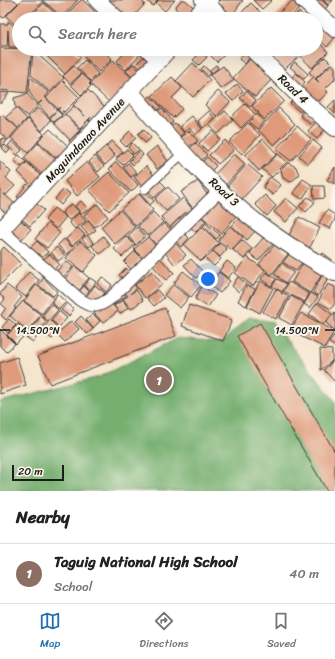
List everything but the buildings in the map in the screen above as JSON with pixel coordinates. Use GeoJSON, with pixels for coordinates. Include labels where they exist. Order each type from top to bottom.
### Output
{"type":"FeatureCollection","features":[{"type":"Feature","properties":{"kind":"street"},"geometry":{"type":"LineString","coordinates":[[97,0],[110,12]]}},
{"type":"Feature","properties":{"kind":"street"},"geometry":{"type":"LineString","coordinates":[[303,0],[316,12]]}},
{"type":"Feature","properties":{"kind":"street"},"geometry":{"type":"LineString","coordinates":[[199,12],[207,1],[217,12]]}},
{"type":"Feature","properties":{"kind":"street"},"geometry":{"type":"LineString","coordinates":[[323,18],[335,29]]}},
{"type":"Feature","properties":{"kind":"street","name":"Maguindanao Avenue"},"geometry":{"type":"LineString","coordinates":[[0,230],[163,56]]}},
{"type":"Feature","properties":{"kind":"street","name":"Road 4"},"geometry":{"type":"LineString","coordinates":[[259,56],[302,99],[335,128]]}},
{"type":"Feature","properties":{"kind":"street","name":"Road 3"},"geometry":{"type":"LineString","coordinates":[[130,91],[183,153],[220,190],[258,223],[283,241],[335,273]]}},
{"type":"Feature","properties":{"kind":"street"},"geometry":{"type":"LineString","coordinates":[[0,230],[79,299],[87,305],[96,306],[104,303],[112,297],[220,190]]}},
{"type":"Feature","properties":{"kind":"lane"},"geometry":{"type":"LineString","coordinates":[[145,189],[183,153]]}},
{"type":"Feature","properties":{"kind":"green space"},"geometry":{"type":"Polygon","coordinates":[[[249,317],[272,322],[335,401],[335,491],[0,491],[0,402],[99,377],[178,338],[222,342],[249,317]]]}},
{"type":"Feature","properties":{"kind":"place","name":"Taguig National High School"},"geometry":{"type":"Point","coordinates":[159,380]}}]}
